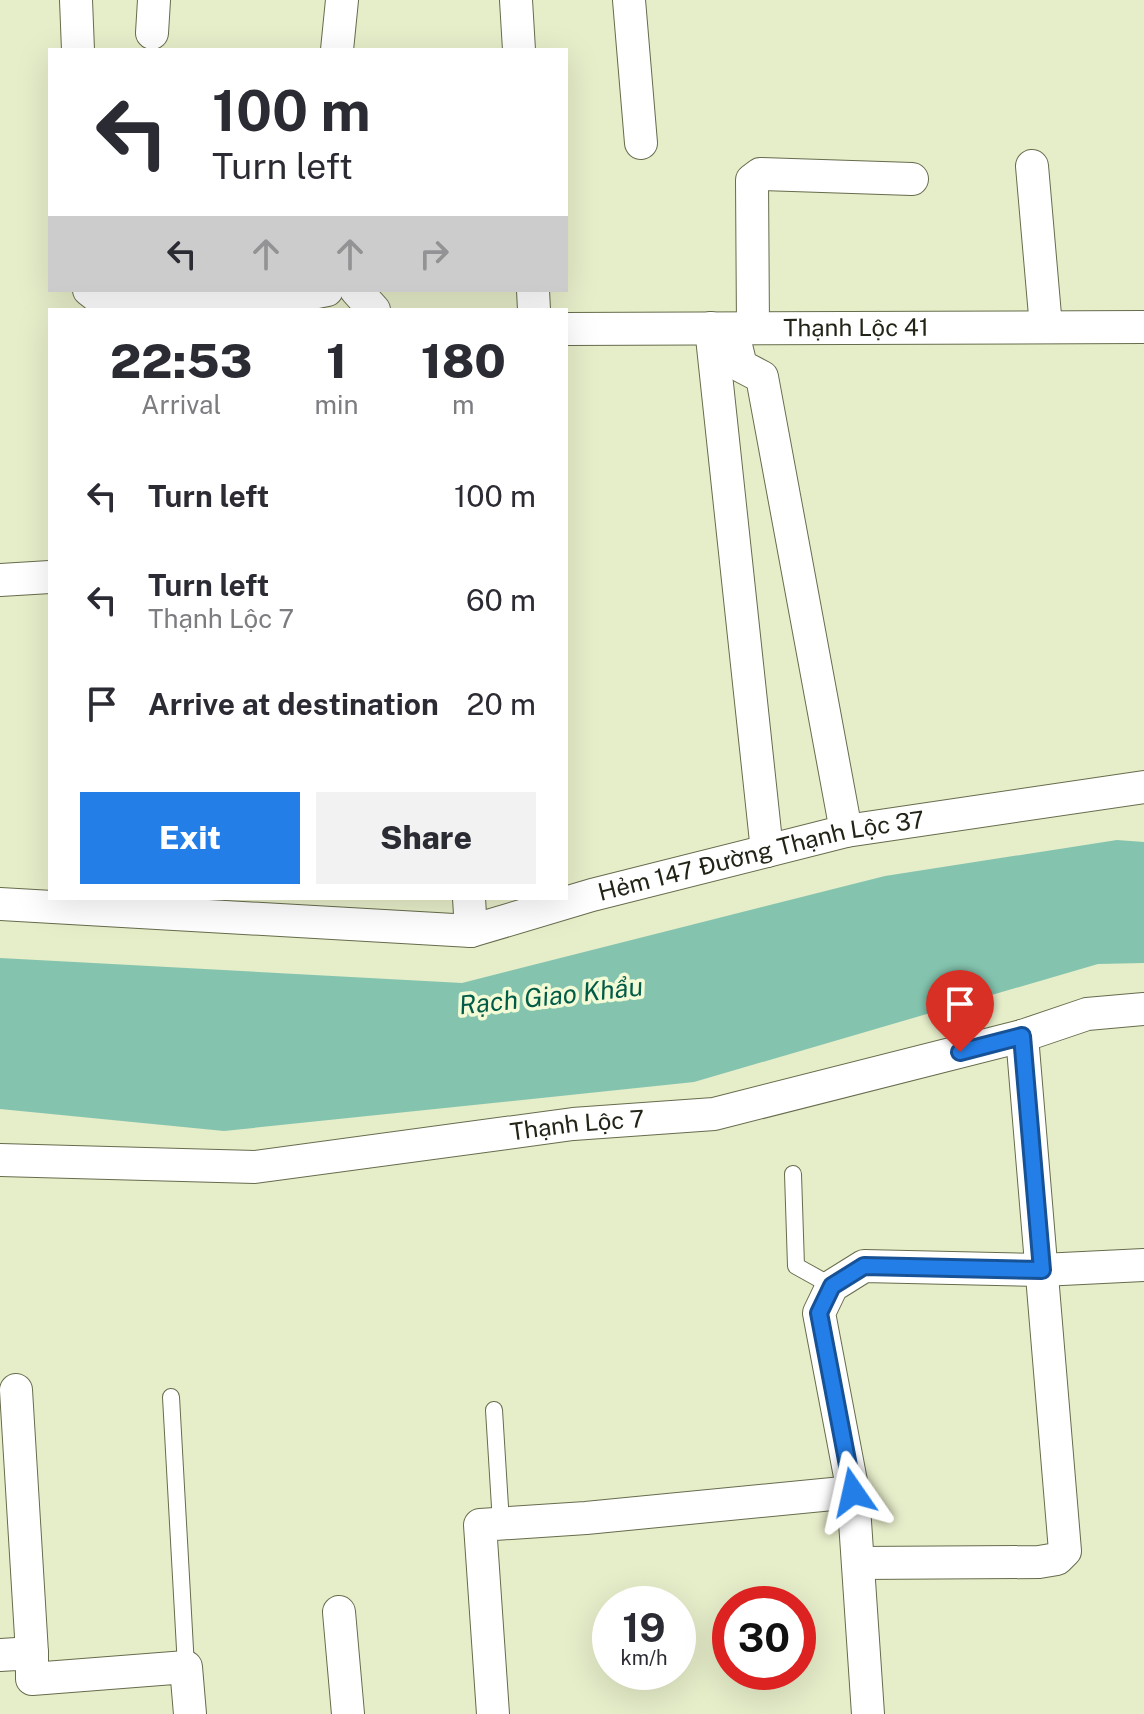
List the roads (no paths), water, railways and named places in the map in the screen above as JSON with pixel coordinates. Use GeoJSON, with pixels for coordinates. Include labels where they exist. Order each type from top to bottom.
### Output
{"type":"FeatureCollection","features":[{"type":"Feature","properties":{"kind":"street"},"geometry":{"type":"LineString","coordinates":[[76,0],[78,48]]}},
{"type":"Feature","properties":{"kind":"street"},"geometry":{"type":"LineString","coordinates":[[152,33],[154,0]]}},
{"type":"Feature","properties":{"kind":"street"},"geometry":{"type":"LineString","coordinates":[[337,48],[342,0]]}},
{"type":"Feature","properties":{"kind":"street"},"geometry":{"type":"LineString","coordinates":[[516,0],[519,48]]}},
{"type":"Feature","properties":{"kind":"street"},"geometry":{"type":"LineString","coordinates":[[629,0],[641,143]]}},
{"type":"Feature","properties":{"kind":"street"},"geometry":{"type":"LineString","coordinates":[[1032,166],[1046,327]]}},
{"type":"Feature","properties":{"kind":"street"},"geometry":{"type":"LineString","coordinates":[[767,851],[732,328],[750,189],[752,180],[760,174],[912,179]]}},
{"type":"Feature","properties":{"kind":"street"},"geometry":{"type":"LineString","coordinates":[[92,292],[103,301],[129,302],[317,292]]}},
{"type":"Feature","properties":{"kind":"street"},"geometry":{"type":"LineString","coordinates":[[358,292],[372,308]]}},
{"type":"Feature","properties":{"kind":"street","name":"Thạnh Lộc 41"},"geometry":{"type":"LineString","coordinates":[[568,329],[1144,327]]}},
{"type":"Feature","properties":{"kind":"street"},"geometry":{"type":"LineString","coordinates":[[732,328],[741,366],[762,377],[846,831]]}},
{"type":"Feature","properties":{"kind":"street"},"geometry":{"type":"LineString","coordinates":[[0,580],[48,577]]}},
{"type":"Feature","properties":{"kind":"street","name":"Hẻm 147 Đường Thạnh Lộc 37"},"geometry":{"type":"LineString","coordinates":[[0,904],[471,931],[592,895],[846,831],[1144,787]]}},
{"type":"Feature","properties":{"kind":"street"},"geometry":{"type":"LineString","coordinates":[[469,900],[471,931]]}},
{"type":"Feature","properties":{"kind":"street","name":"Thạnh Lộc 7"},"geometry":{"type":"LineString","coordinates":[[0,1160],[255,1167],[573,1124],[714,1114],[1022,1036],[1087,1014],[1144,1009]]}},
{"type":"Feature","properties":{"kind":"street"},"geometry":{"type":"LineString","coordinates":[[858,1563],[1039,1562],[1057,1559],[1065,1551],[1022,1036]]}},
{"type":"Feature","properties":{"kind":"street"},"geometry":{"type":"LineString","coordinates":[[868,1714],[853,1492],[819,1313],[832,1286],[864,1266],[1042,1270],[1144,1265]]}},
{"type":"Feature","properties":{"kind":"street"},"geometry":{"type":"LineString","coordinates":[[16,1390],[16,1654],[32,1679],[186,1667],[190,1714]]}},
{"type":"Feature","properties":{"kind":"street"},"geometry":{"type":"LineString","coordinates":[[493,1714],[480,1525],[853,1492]]}},
{"type":"Feature","properties":{"kind":"street"},"geometry":{"type":"LineString","coordinates":[[339,1612],[348,1714]]}},
{"type":"Feature","properties":{"kind":"lane"},"geometry":{"type":"LineString","coordinates":[[793,1174],[796,1266],[832,1286]]}},
{"type":"Feature","properties":{"kind":"lane"},"geometry":{"type":"LineString","coordinates":[[171,1397],[186,1667]]}},
{"type":"Feature","properties":{"kind":"lane"},"geometry":{"type":"LineString","coordinates":[[494,1410],[501,1523]]}},
{"type":"Feature","properties":{"kind":"water","name":"Rạch Giao Khẩu"},"geometry":{"type":"Polygon","coordinates":[[[1117,840],[1144,842],[1144,963],[1098,964],[694,1082],[224,1131],[0,1109],[0,958],[462,983],[885,876],[1117,840]]]}}]}
